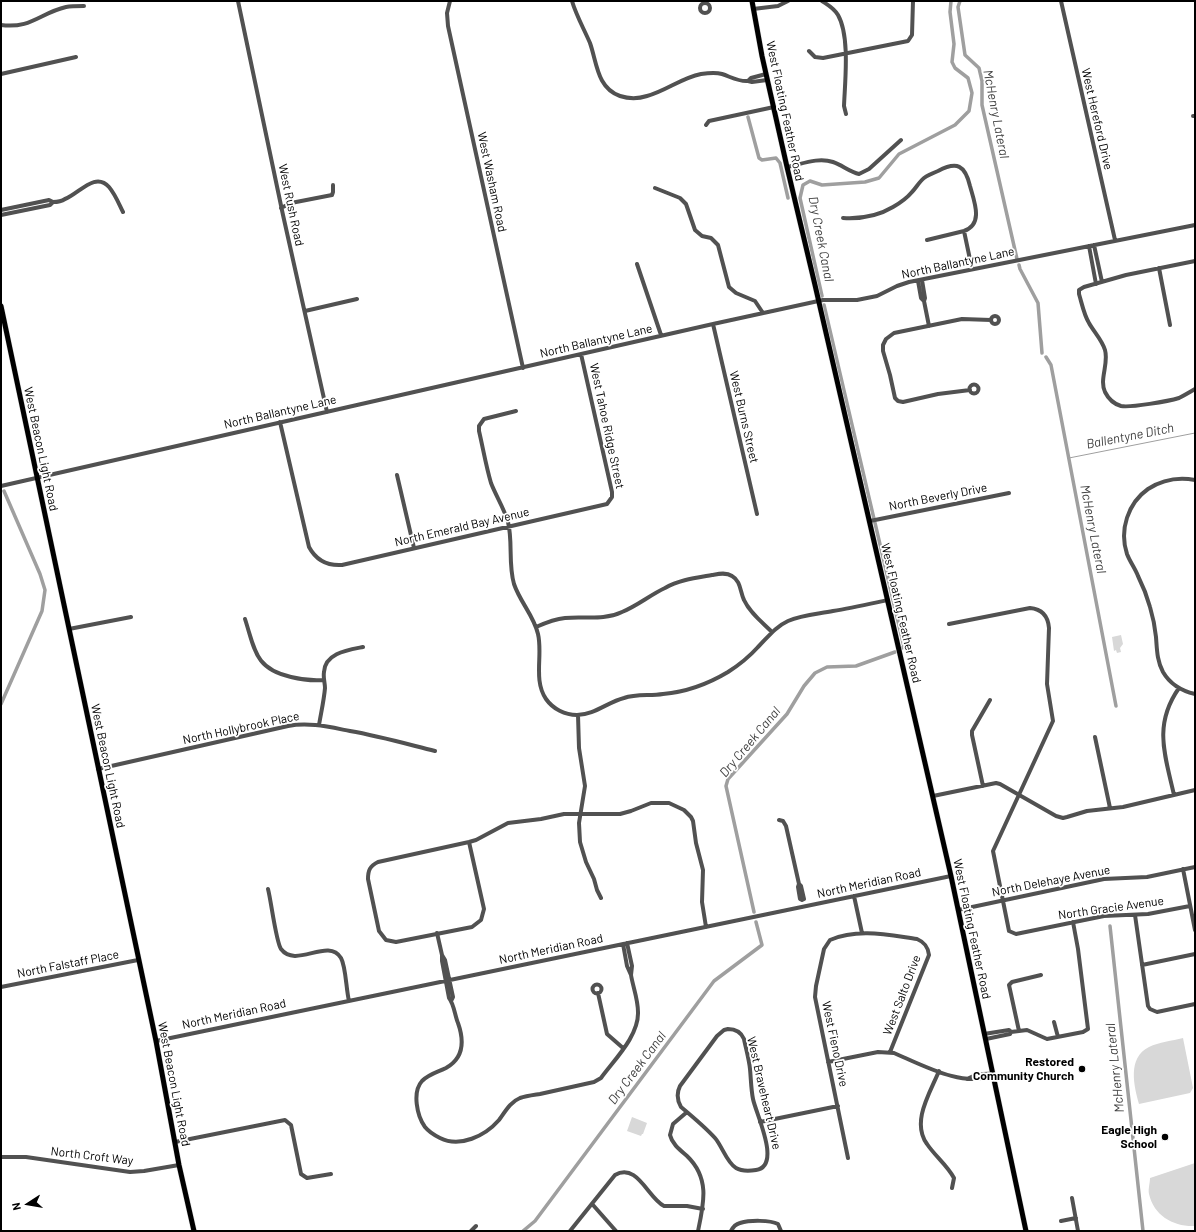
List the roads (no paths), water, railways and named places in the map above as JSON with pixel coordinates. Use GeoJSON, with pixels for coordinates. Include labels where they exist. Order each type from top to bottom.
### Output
{"type":"FeatureCollection","features":[{"type":"Feature","properties":{"kind":"main road","name":"West Floating Feather Road"},"geometry":{"type":"LineString","coordinates":[[752,1],[767,80],[951,876],[1026,1231]]}},
{"type":"Feature","properties":{"kind":"main road","name":"West Beacon Light Road"},"geometry":{"type":"LineString","coordinates":[[1,306],[156,1041],[194,1231]]}},
{"type":"Feature","properties":{"kind":"street","name":"West Rush Road"},"geometry":{"type":"LineString","coordinates":[[238,1],[327,412]]}},
{"type":"Feature","properties":{"kind":"street","name":"West Washam Road"},"geometry":{"type":"LineString","coordinates":[[450,1],[447,13],[448,26],[523,368]]}},
{"type":"Feature","properties":{"kind":"street"},"geometry":{"type":"LineString","coordinates":[[572,1],[590,44],[603,83],[611,92],[627,99],[636,99],[647,96],[663,90],[684,79],[710,73],[722,74],[744,82],[767,80]]}},
{"type":"Feature","properties":{"kind":"street"},"geometry":{"type":"LineString","coordinates":[[753,8],[778,6],[788,1]]}},
{"type":"Feature","properties":{"kind":"street"},"geometry":{"type":"LineString","coordinates":[[822,1],[831,7],[838,15],[842,25],[846,54],[844,106],[846,114]]}},
{"type":"Feature","properties":{"kind":"street"},"geometry":{"type":"LineString","coordinates":[[808,51],[815,57],[823,58],[906,42],[912,35],[913,1]]}},
{"type":"Feature","properties":{"kind":"street","name":"West Hereford Drive"},"geometry":{"type":"LineString","coordinates":[[1061,1],[1115,240]]}},
{"type":"Feature","properties":{"kind":"street"},"geometry":{"type":"LineString","coordinates":[[1,25],[24,25],[66,7],[84,6]]}},
{"type":"Feature","properties":{"kind":"street"},"geometry":{"type":"LineString","coordinates":[[1,74],[76,57]]}},
{"type":"Feature","properties":{"kind":"street"},"geometry":{"type":"LineString","coordinates":[[748,81],[751,78],[766,74]]}},
{"type":"Feature","properties":{"kind":"street"},"geometry":{"type":"LineString","coordinates":[[706,125],[709,121],[774,106]]}},
{"type":"Feature","properties":{"kind":"street"},"geometry":{"type":"LineString","coordinates":[[787,167],[824,160],[834,162],[859,174],[869,169],[901,140]]}},
{"type":"Feature","properties":{"kind":"street"},"geometry":{"type":"LineString","coordinates":[[843,218],[865,217],[886,211],[903,200],[924,178],[946,167],[952,165],[958,166],[964,169],[968,177],[976,213],[975,224],[969,230],[927,240]]}},
{"type":"Feature","properties":{"kind":"street"},"geometry":{"type":"LineString","coordinates":[[1,216],[50,205],[53,202],[64,200],[92,182],[98,181],[105,183],[110,188],[123,212]]}},
{"type":"Feature","properties":{"kind":"street"},"geometry":{"type":"LineString","coordinates":[[282,208],[291,203],[332,195],[333,185]]}},
{"type":"Feature","properties":{"kind":"street"},"geometry":{"type":"LineString","coordinates":[[655,188],[680,198],[686,204],[695,230],[702,236],[711,238],[718,244],[729,287],[736,293],[755,301],[763,313]]}},
{"type":"Feature","properties":{"kind":"street"},"geometry":{"type":"LineString","coordinates":[[1,210],[49,200],[53,202]]}},
{"type":"Feature","properties":{"kind":"street","name":"North Ballantyne Lane"},"geometry":{"type":"LineString","coordinates":[[1,486],[523,368],[661,335],[818,301],[832,299],[853,300],[871,298],[882,295],[901,285],[920,280],[1195,225]]}},
{"type":"Feature","properties":{"kind":"street"},"geometry":{"type":"LineString","coordinates":[[964,231],[972,269]]}},
{"type":"Feature","properties":{"kind":"street"},"geometry":{"type":"LineString","coordinates":[[1094,245],[1102,282]]}},
{"type":"Feature","properties":{"kind":"street"},"geometry":{"type":"LineString","coordinates":[[1089,246],[1096,284]]}},
{"type":"Feature","properties":{"kind":"street"},"geometry":{"type":"LineString","coordinates":[[1195,261],[1128,274],[1084,287],[1079,290],[1079,294],[1086,316],[1105,349],[1106,363],[1103,386],[1108,396],[1115,403],[1122,406],[1130,406],[1173,400],[1195,389]]}},
{"type":"Feature","properties":{"kind":"street"},"geometry":{"type":"LineString","coordinates":[[637,264],[661,335]]}},
{"type":"Feature","properties":{"kind":"street"},"geometry":{"type":"LineString","coordinates":[[1158,268],[1170,325]]}},
{"type":"Feature","properties":{"kind":"street"},"geometry":{"type":"LineString","coordinates":[[920,280],[925,298],[924,301],[929,326]]}},
{"type":"Feature","properties":{"kind":"street"},"geometry":{"type":"LineString","coordinates":[[304,310],[357,299]]}},
{"type":"Feature","properties":{"kind":"street"},"geometry":{"type":"LineString","coordinates":[[970,390],[938,394],[903,402],[898,401],[895,398],[883,351],[883,345],[886,339],[894,333],[962,319],[991,320]]}},
{"type":"Feature","properties":{"kind":"street","name":"West Burns Street"},"geometry":{"type":"LineString","coordinates":[[713,324],[757,514]]}},
{"type":"Feature","properties":{"kind":"street","name":"West Tahoe Ridge Street"},"geometry":{"type":"LineString","coordinates":[[581,354],[612,492],[610,501]]}},
{"type":"Feature","properties":{"kind":"street"},"geometry":{"type":"LineString","coordinates":[[516,411],[484,419],[479,426],[479,431],[491,483],[504,510],[509,527],[512,577],[518,594],[536,627],[539,640],[539,680],[543,693],[549,702],[557,709],[578,715],[590,712],[627,697],[672,693],[707,683],[730,671],[741,663],[759,647],[772,632],[783,624],[797,618],[888,600]]}},
{"type":"Feature","properties":{"kind":"street","name":"North Emerald Bay Avenue"},"geometry":{"type":"LineString","coordinates":[[280,422],[307,543],[311,552],[318,559],[328,564],[342,565],[603,505],[610,501]]}},
{"type":"Feature","properties":{"kind":"street"},"geometry":{"type":"LineString","coordinates":[[397,475],[414,548]]}},
{"type":"Feature","properties":{"kind":"street"},"geometry":{"type":"LineString","coordinates":[[1195,480],[1180,478],[1168,480],[1152,486],[1142,493],[1130,509],[1124,532],[1127,552],[1143,587],[1151,612],[1159,663],[1166,677],[1179,688],[1195,694]]}},
{"type":"Feature","properties":{"kind":"street","name":"North Beverly Drive"},"geometry":{"type":"LineString","coordinates":[[870,521],[1009,493]]}},
{"type":"Feature","properties":{"kind":"street"},"geometry":{"type":"LineString","coordinates":[[536,627],[566,618],[611,616],[630,609],[659,591],[676,583],[690,579],[723,574],[732,575],[736,578],[742,597],[747,606],[772,632]]}},
{"type":"Feature","properties":{"kind":"street"},"geometry":{"type":"LineString","coordinates":[[949,624],[1027,608],[1034,608],[1041,611],[1047,617],[1049,628],[1047,684],[1053,721],[993,851],[1002,901]]}},
{"type":"Feature","properties":{"kind":"street"},"geometry":{"type":"LineString","coordinates":[[69,629],[131,617]]}},
{"type":"Feature","properties":{"kind":"street"},"geometry":{"type":"LineString","coordinates":[[245,619],[256,654],[269,670],[278,674],[306,680],[324,680]]}},
{"type":"Feature","properties":{"kind":"street"},"geometry":{"type":"LineString","coordinates":[[319,725],[325,690],[325,667],[330,660],[342,652],[362,647]]}},
{"type":"Feature","properties":{"kind":"street"},"geometry":{"type":"LineString","coordinates":[[1174,795],[1164,754],[1163,727],[1169,704],[1179,688]]}},
{"type":"Feature","properties":{"kind":"street"},"geometry":{"type":"LineString","coordinates":[[983,786],[972,731],[990,700]]}},
{"type":"Feature","properties":{"kind":"street"},"geometry":{"type":"LineString","coordinates":[[578,715],[579,748],[585,786],[580,814],[579,833],[581,848],[597,890],[602,898]]}},
{"type":"Feature","properties":{"kind":"street","name":"North Hollybrook Place"},"geometry":{"type":"LineString","coordinates":[[98,769],[288,726],[303,724],[319,725],[369,735],[435,751]]}},
{"type":"Feature","properties":{"kind":"street"},"geometry":{"type":"LineString","coordinates":[[1095,737],[1110,808]]}},
{"type":"Feature","properties":{"kind":"street"},"geometry":{"type":"LineString","coordinates":[[933,796],[996,783],[1056,816],[1063,818],[1087,811],[1123,806],[1195,790]]}},
{"type":"Feature","properties":{"kind":"street"},"geometry":{"type":"LineString","coordinates":[[469,842],[484,909],[482,920],[472,927],[396,942],[386,940],[379,931],[368,880],[368,872],[370,867],[378,862],[476,840],[508,823],[541,819],[560,814],[620,814],[646,804],[660,802],[673,804],[684,810],[693,821],[696,843],[703,870],[702,902],[706,927]]}},
{"type":"Feature","properties":{"kind":"street"},"geometry":{"type":"LineString","coordinates":[[779,820],[783,821],[786,826],[799,884],[800,899],[802,900],[804,907]]}},
{"type":"Feature","properties":{"kind":"street","name":"North Delehaye Avenue"},"geometry":{"type":"LineString","coordinates":[[958,910],[1104,879],[1147,877],[1195,867]]}},
{"type":"Feature","properties":{"kind":"street"},"geometry":{"type":"LineString","coordinates":[[1182,869],[1195,930]]}},
{"type":"Feature","properties":{"kind":"street","name":"North Meridian Road"},"geometry":{"type":"LineString","coordinates":[[156,1041],[951,876]]}},
{"type":"Feature","properties":{"kind":"street"},"geometry":{"type":"LineString","coordinates":[[268,889],[278,941],[282,950],[290,956],[326,951],[335,953],[342,960],[344,966],[349,1001]]}},
{"type":"Feature","properties":{"kind":"street"},"geometry":{"type":"LineString","coordinates":[[854,896],[862,933]]}},
{"type":"Feature","properties":{"kind":"street","name":"North Gracie Avenue"},"geometry":{"type":"LineString","coordinates":[[1002,901],[1008,928],[1011,933],[1016,934],[1104,916],[1148,914],[1190,906]]}},
{"type":"Feature","properties":{"kind":"street"},"geometry":{"type":"LineString","coordinates":[[1135,915],[1148,1006],[1152,1011],[1157,1012],[1195,1004]]}},
{"type":"Feature","properties":{"kind":"street"},"geometry":{"type":"LineString","coordinates":[[985,1036],[1009,1030],[1012,1032],[1027,1030],[1047,1039],[1083,1032],[1088,1029],[1078,949],[1072,922]]}},
{"type":"Feature","properties":{"kind":"street"},"geometry":{"type":"LineString","coordinates":[[437,933],[442,955],[445,960],[448,980],[453,997],[451,1001],[453,1011],[462,1036],[463,1046],[459,1055],[451,1065],[427,1076],[422,1081],[419,1087],[417,1105],[425,1127],[436,1136],[451,1142],[466,1140],[482,1134],[491,1128],[507,1108],[520,1098],[598,1081],[635,1031],[638,1020],[638,1009],[631,975],[632,966],[625,944]]}},
{"type":"Feature","properties":{"kind":"street","name":"West Fieno Drive"},"geometry":{"type":"LineString","coordinates":[[848,1158],[815,993],[824,949],[830,940],[862,933]]}},
{"type":"Feature","properties":{"kind":"street","name":"West Salto Drive"},"geometry":{"type":"LineString","coordinates":[[862,933],[917,939],[926,945],[929,955],[890,1052]]}},
{"type":"Feature","properties":{"kind":"street"},"geometry":{"type":"LineString","coordinates":[[1142,965],[1195,954]]}},
{"type":"Feature","properties":{"kind":"street","name":"North Falstaff Place"},"geometry":{"type":"LineString","coordinates":[[1,986],[138,960]]}},
{"type":"Feature","properties":{"kind":"street"},"geometry":{"type":"LineString","coordinates":[[1019,1031],[1009,985],[1010,983],[1041,975]]}},
{"type":"Feature","properties":{"kind":"street"},"geometry":{"type":"LineString","coordinates":[[598,993],[607,1034],[623,1048]]}},
{"type":"Feature","properties":{"kind":"street"},"geometry":{"type":"LineString","coordinates":[[1054,1022],[1058,1037]]}},
{"type":"Feature","properties":{"kind":"street","name":"West Braveheart Drive"},"geometry":{"type":"LineString","coordinates":[[724,1030],[736,1030],[744,1039],[750,1068],[753,1101],[768,1153],[768,1160],[765,1166],[758,1170],[745,1171],[736,1168],[715,1138],[688,1112],[678,1102],[678,1091],[717,1036],[724,1030]]}},
{"type":"Feature","properties":{"kind":"street"},"geometry":{"type":"LineString","coordinates":[[828,1062],[878,1052],[890,1052],[956,1078],[974,1080],[987,1078],[993,1074]]}},
{"type":"Feature","properties":{"kind":"street"},"geometry":{"type":"LineString","coordinates":[[938,1071],[922,1113],[920,1128],[926,1144],[954,1178],[952,1188]]}},
{"type":"Feature","properties":{"kind":"street"},"geometry":{"type":"LineString","coordinates":[[760,1122],[838,1106]]}},
{"type":"Feature","properties":{"kind":"street"},"geometry":{"type":"LineString","coordinates":[[688,1112],[673,1124],[670,1135],[672,1141],[693,1162],[702,1178],[704,1196],[703,1209],[698,1231]]}},
{"type":"Feature","properties":{"kind":"street"},"geometry":{"type":"LineString","coordinates":[[175,1142],[285,1120],[291,1125],[301,1174],[307,1178],[331,1174]]}},
{"type":"Feature","properties":{"kind":"street","name":"North Croft Way"},"geometry":{"type":"LineString","coordinates":[[1,1157],[26,1157],[130,1172],[180,1165]]}},
{"type":"Feature","properties":{"kind":"street"},"geometry":{"type":"LineString","coordinates":[[570,1231],[593,1205],[615,1176],[622,1173],[630,1173],[636,1176],[652,1195],[664,1206],[687,1206],[703,1209]]}},
{"type":"Feature","properties":{"kind":"street"},"geometry":{"type":"LineString","coordinates":[[1072,1198],[1078,1231]]}},
{"type":"Feature","properties":{"kind":"street"},"geometry":{"type":"LineString","coordinates":[[593,1205],[616,1231]]}},
{"type":"Feature","properties":{"kind":"street"},"geometry":{"type":"LineString","coordinates":[[1061,1221],[1076,1218]]}},
{"type":"Feature","properties":{"kind":"street"},"geometry":{"type":"LineString","coordinates":[[731,1231],[740,1223],[769,1221],[778,1224],[781,1230]]}},
{"type":"Feature","properties":{"kind":"street"},"geometry":{"type":"LineString","coordinates":[[471,1231],[476,1226]]}},
{"type":"Feature","properties":{"kind":"waterway","name":"Dry Creek Canal"},"geometry":{"type":"LineString","coordinates":[[822,296],[800,198],[803,185],[810,181],[822,185],[865,182],[879,178],[899,154],[955,125],[969,111],[972,93],[968,78],[955,68],[952,62],[954,44],[950,12],[951,1]]}},
{"type":"Feature","properties":{"kind":"waterway","name":"McHenry Lateral"},"geometry":{"type":"LineString","coordinates":[[960,1],[958,7],[965,55],[979,68],[982,81],[982,105],[1017,259]]}},
{"type":"Feature","properties":{"kind":"waterway"},"geometry":{"type":"LineString","coordinates":[[748,117],[759,158],[762,160],[776,158],[780,163],[788,198]]}},
{"type":"Feature","properties":{"kind":"waterway","name":"McHenry Lateral"},"geometry":{"type":"LineString","coordinates":[[1019,265],[1038,303],[1042,353]]}},
{"type":"Feature","properties":{"kind":"waterway","name":"Dry Creek Canal"},"geometry":{"type":"LineString","coordinates":[[824,305],[874,519]]}},
{"type":"Feature","properties":{"kind":"waterway","name":"McHenry Lateral"},"geometry":{"type":"LineString","coordinates":[[1046,357],[1051,365],[1116,706]]}},
{"type":"Feature","properties":{"kind":"waterway","name":"Ballentyne Ditch"},"geometry":{"type":"LineString","coordinates":[[1069,458],[1195,433]]}},
{"type":"Feature","properties":{"kind":"waterway"},"geometry":{"type":"LineString","coordinates":[[1,704],[42,611],[45,590],[40,574],[4,491]]}},
{"type":"Feature","properties":{"kind":"waterway","name":"Dry Creek Canal"},"geometry":{"type":"LineString","coordinates":[[875,523],[904,647],[902,648]]}},
{"type":"Feature","properties":{"kind":"waterway","name":"Dry Creek Canal"},"geometry":{"type":"LineString","coordinates":[[754,912],[726,786],[728,779],[787,714],[804,686],[815,673],[827,667],[856,666],[895,652]]}},
{"type":"Feature","properties":{"kind":"waterway","name":"Dry Creek Canal"},"geometry":{"type":"LineString","coordinates":[[523,1231],[535,1221],[714,981],[762,945],[756,922]]}},
{"type":"Feature","properties":{"kind":"waterway","name":"McHenry Lateral"},"geometry":{"type":"LineString","coordinates":[[1110,926],[1143,1231]]}},
{"type":"Feature","properties":{"kind":"place","name":"Restored Community Church"},"geometry":{"type":"Point","coordinates":[1082,1069]}},
{"type":"Feature","properties":{"kind":"place","name":"Eagle High School"},"geometry":{"type":"Point","coordinates":[1165,1137]}}]}
